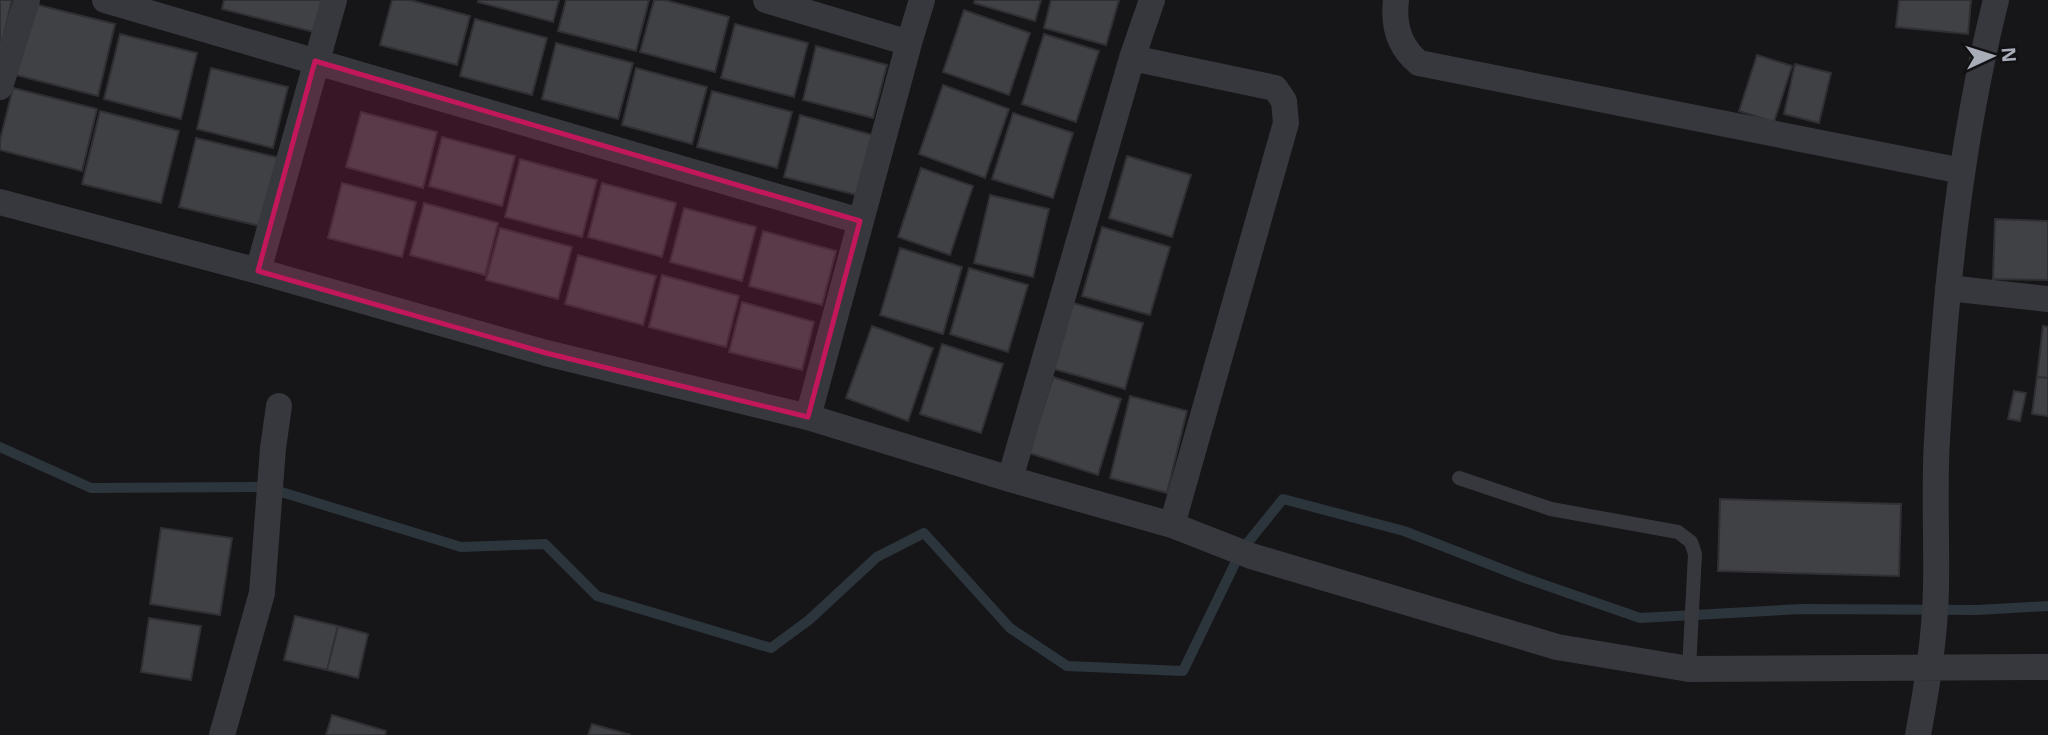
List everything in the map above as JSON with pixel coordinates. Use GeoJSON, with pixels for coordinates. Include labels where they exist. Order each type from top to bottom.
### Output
{"type":"FeatureCollection","features":[{"type":"Feature","properties":{"kind":"street"},"geometry":{"type":"LineString","coordinates":[[0,86],[27,0]]}},
{"type":"Feature","properties":{"kind":"street"},"geometry":{"type":"LineString","coordinates":[[105,0],[860,221]]}},
{"type":"Feature","properties":{"kind":"street"},"geometry":{"type":"LineString","coordinates":[[258,271],[334,0]]}},
{"type":"Feature","properties":{"kind":"street"},"geometry":{"type":"LineString","coordinates":[[766,0],[909,43]]}},
{"type":"Feature","properties":{"kind":"street"},"geometry":{"type":"LineString","coordinates":[[808,417],[922,0]]}},
{"type":"Feature","properties":{"kind":"street"},"geometry":{"type":"LineString","coordinates":[[1010,479],[1132,58],[1152,0]]}},
{"type":"Feature","properties":{"kind":"street"},"geometry":{"type":"LineString","coordinates":[[1396,0],[1394,13],[1398,36],[1408,54],[1419,63],[1962,171]]}},
{"type":"Feature","properties":{"kind":"street"},"geometry":{"type":"LineString","coordinates":[[1919,735],[1933,637],[1936,589],[1936,443],[1948,288],[1962,171],[1983,51],[1996,0]]}},
{"type":"Feature","properties":{"kind":"street"},"geometry":{"type":"LineString","coordinates":[[1132,58],[1275,88],[1284,101],[1286,123],[1172,525]]}},
{"type":"Feature","properties":{"kind":"street"},"geometry":{"type":"LineString","coordinates":[[0,202],[258,271],[546,353],[808,417],[1172,525],[1251,556],[1557,647],[1690,658],[1930,667],[2048,667]]}},
{"type":"Feature","properties":{"kind":"street"},"geometry":{"type":"LineString","coordinates":[[1948,288],[2048,299]]}},
{"type":"Feature","properties":{"kind":"street"},"geometry":{"type":"LineString","coordinates":[[222,735],[262,593],[273,448],[279,406]]}},
{"type":"Feature","properties":{"kind":"lane"},"geometry":{"type":"LineString","coordinates":[[1458,478],[1551,509],[1678,532],[1691,542],[1695,554],[1695,578],[1690,658]]}},
{"type":"Feature","properties":{"kind":"highlighted area"},"geometry":{"type":"Polygon","coordinates":[[[315,61],[860,221],[808,417],[546,353],[258,271],[315,61]]]}},
{"type":"Feature","properties":{"kind":"building"},"geometry":{"type":"Polygon","coordinates":[[[0,0],[12,0],[0,51],[0,0]]]}},
{"type":"Feature","properties":{"kind":"building"},"geometry":{"type":"Polygon","coordinates":[[[224,0],[326,0],[318,33],[222,9],[224,0]]]}},
{"type":"Feature","properties":{"kind":"building"},"geometry":{"type":"Polygon","coordinates":[[[392,0],[410,0],[470,16],[457,65],[380,45],[392,0]]]}},
{"type":"Feature","properties":{"kind":"building"},"geometry":{"type":"Polygon","coordinates":[[[559,0],[553,22],[478,2],[559,0]]]}},
{"type":"Feature","properties":{"kind":"building"},"geometry":{"type":"Polygon","coordinates":[[[566,0],[649,0],[636,51],[558,31],[566,0]]]}},
{"type":"Feature","properties":{"kind":"building"},"geometry":{"type":"Polygon","coordinates":[[[654,0],[665,0],[729,17],[715,72],[640,52],[654,0]]]}},
{"type":"Feature","properties":{"kind":"building"},"geometry":{"type":"Polygon","coordinates":[[[975,0],[1041,0],[1035,21],[974,3],[975,0]]]}},
{"type":"Feature","properties":{"kind":"building"},"geometry":{"type":"Polygon","coordinates":[[[1051,0],[1119,0],[1106,45],[1044,28],[1051,0]]]}},
{"type":"Feature","properties":{"kind":"building"},"geometry":{"type":"Polygon","coordinates":[[[1899,0],[1971,0],[1968,34],[1896,27],[1899,0]]]}},
{"type":"Feature","properties":{"kind":"building"},"geometry":{"type":"Polygon","coordinates":[[[34,4],[115,24],[98,96],[16,75],[34,4]]]}},
{"type":"Feature","properties":{"kind":"building"},"geometry":{"type":"Polygon","coordinates":[[[964,10],[1030,33],[1009,95],[943,72],[964,10]]]}},
{"type":"Feature","properties":{"kind":"building"},"geometry":{"type":"Polygon","coordinates":[[[475,19],[547,38],[532,95],[460,76],[475,19]]]}},
{"type":"Feature","properties":{"kind":"building"},"geometry":{"type":"Polygon","coordinates":[[[735,24],[808,43],[794,97],[721,78],[735,24]]]}},
{"type":"Feature","properties":{"kind":"building"},"geometry":{"type":"Polygon","coordinates":[[[120,34],[197,53],[181,119],[104,99],[120,34]]]}},
{"type":"Feature","properties":{"kind":"building"},"geometry":{"type":"Polygon","coordinates":[[[1044,34],[1099,51],[1076,122],[1022,104],[1044,34]]]}},
{"type":"Feature","properties":{"kind":"building"},"geometry":{"type":"Polygon","coordinates":[[[556,43],[633,63],[618,119],[542,99],[556,43]]]}},
{"type":"Feature","properties":{"kind":"building"},"geometry":{"type":"Polygon","coordinates":[[[816,46],[887,65],[873,118],[803,100],[816,46]]]}},
{"type":"Feature","properties":{"kind":"building"},"geometry":{"type":"Polygon","coordinates":[[[1757,55],[1792,66],[1774,122],[1739,111],[1757,55]]]}},
{"type":"Feature","properties":{"kind":"building"},"geometry":{"type":"Polygon","coordinates":[[[1795,64],[1831,73],[1819,123],[1784,114],[1795,64]]]}},
{"type":"Feature","properties":{"kind":"building"},"geometry":{"type":"Polygon","coordinates":[[[211,68],[288,87],[273,148],[197,129],[211,68]]]}},
{"type":"Feature","properties":{"kind":"building"},"geometry":{"type":"Polygon","coordinates":[[[636,68],[707,87],[692,144],[622,125],[636,68]]]}},
{"type":"Feature","properties":{"kind":"building"},"geometry":{"type":"Polygon","coordinates":[[[943,85],[1009,109],[985,178],[919,154],[943,85]]]}},
{"type":"Feature","properties":{"kind":"building"},"geometry":{"type":"Polygon","coordinates":[[[13,88],[97,109],[82,171],[0,150],[13,88]]]}},
{"type":"Feature","properties":{"kind":"building"},"geometry":{"type":"Polygon","coordinates":[[[712,91],[792,112],[777,168],[697,147],[712,91]]]}},
{"type":"Feature","properties":{"kind":"building"},"geometry":{"type":"Polygon","coordinates":[[[100,111],[179,131],[161,203],[82,184],[100,111]]]}},
{"type":"Feature","properties":{"kind":"building"},"geometry":{"type":"Polygon","coordinates":[[[361,112],[437,132],[423,188],[346,167],[361,112]]]}},
{"type":"Feature","properties":{"kind":"building"},"geometry":{"type":"Polygon","coordinates":[[[1013,113],[1073,133],[1053,198],[992,179],[1013,113]]]}},
{"type":"Feature","properties":{"kind":"building"},"geometry":{"type":"Polygon","coordinates":[[[800,115],[876,136],[861,196],[784,177],[800,115]]]}},
{"type":"Feature","properties":{"kind":"building"},"geometry":{"type":"Polygon","coordinates":[[[442,137],[515,156],[502,206],[429,186],[442,137]]]}},
{"type":"Feature","properties":{"kind":"building"},"geometry":{"type":"Polygon","coordinates":[[[196,138],[280,158],[264,227],[179,207],[196,138]]]}},
{"type":"Feature","properties":{"kind":"building"},"geometry":{"type":"Polygon","coordinates":[[[1127,156],[1191,175],[1172,237],[1109,218],[1127,156]]]}},
{"type":"Feature","properties":{"kind":"building"},"geometry":{"type":"Polygon","coordinates":[[[520,159],[597,180],[582,237],[505,217],[520,159]]]}},
{"type":"Feature","properties":{"kind":"building"},"geometry":{"type":"Polygon","coordinates":[[[921,168],[973,186],[950,255],[898,237],[921,168]]]}},
{"type":"Feature","properties":{"kind":"building"},"geometry":{"type":"Polygon","coordinates":[[[342,183],[416,202],[402,257],[328,238],[342,183]]]}},
{"type":"Feature","properties":{"kind":"building"},"geometry":{"type":"Polygon","coordinates":[[[602,183],[676,203],[662,257],[588,237],[602,183]]]}},
{"type":"Feature","properties":{"kind":"building"},"geometry":{"type":"Polygon","coordinates":[[[990,195],[1049,209],[1033,277],[974,263],[990,195]]]}},
{"type":"Feature","properties":{"kind":"building"},"geometry":{"type":"Polygon","coordinates":[[[424,203],[498,223],[485,275],[410,255],[424,203]]]}},
{"type":"Feature","properties":{"kind":"building"},"geometry":{"type":"Polygon","coordinates":[[[684,208],[756,227],[742,281],[670,262],[684,208]]]}},
{"type":"Feature","properties":{"kind":"building"},"geometry":{"type":"Polygon","coordinates":[[[1995,219],[2048,221],[2048,280],[1993,279],[1995,219]]]}},
{"type":"Feature","properties":{"kind":"building"},"geometry":{"type":"Polygon","coordinates":[[[1102,227],[1170,247],[1150,315],[1082,296],[1102,227]]]}},
{"type":"Feature","properties":{"kind":"building"},"geometry":{"type":"Polygon","coordinates":[[[500,228],[572,247],[558,299],[486,280],[500,228]]]}},
{"type":"Feature","properties":{"kind":"building"},"geometry":{"type":"Polygon","coordinates":[[[763,231],[836,251],[822,305],[749,286],[763,231]]]}},
{"type":"Feature","properties":{"kind":"building"},"geometry":{"type":"Polygon","coordinates":[[[900,248],[962,267],[943,334],[880,315],[900,248]]]}},
{"type":"Feature","properties":{"kind":"building"},"geometry":{"type":"Polygon","coordinates":[[[578,255],[656,276],[643,325],[565,304],[578,255]]]}},
{"type":"Feature","properties":{"kind":"building"},"geometry":{"type":"Polygon","coordinates":[[[969,268],[1028,285],[1008,352],[950,334],[969,268]]]}},
{"type":"Feature","properties":{"kind":"building"},"geometry":{"type":"Polygon","coordinates":[[[662,275],[739,296],[726,347],[649,327],[662,275]]]}},
{"type":"Feature","properties":{"kind":"building"},"geometry":{"type":"Polygon","coordinates":[[[742,302],[814,322],[802,370],[729,352],[742,302]]]}},
{"type":"Feature","properties":{"kind":"building"},"geometry":{"type":"Polygon","coordinates":[[[1073,303],[1143,323],[1125,389],[1054,369],[1073,303]]]}},
{"type":"Feature","properties":{"kind":"building"},"geometry":{"type":"Polygon","coordinates":[[[872,326],[933,348],[908,421],[846,398],[872,326]]]}},
{"type":"Feature","properties":{"kind":"building"},"geometry":{"type":"Polygon","coordinates":[[[2043,326],[2048,327],[2048,378],[2037,377],[2043,326]]]}},
{"type":"Feature","properties":{"kind":"building"},"geometry":{"type":"Polygon","coordinates":[[[942,344],[1003,364],[981,433],[920,414],[942,344]]]}},
{"type":"Feature","properties":{"kind":"building"},"geometry":{"type":"Polygon","coordinates":[[[1053,377],[1121,399],[1098,475],[1029,453],[1053,377]]]}},
{"type":"Feature","properties":{"kind":"building"},"geometry":{"type":"Polygon","coordinates":[[[2037,377],[2048,378],[2048,416],[2032,414],[2037,377]]]}},
{"type":"Feature","properties":{"kind":"building"},"geometry":{"type":"Polygon","coordinates":[[[2014,391],[2026,393],[2020,421],[2008,419],[2014,391]]]}},
{"type":"Feature","properties":{"kind":"building"},"geometry":{"type":"Polygon","coordinates":[[[1130,396],[1187,411],[1167,493],[1110,478],[1130,396]]]}},
{"type":"Feature","properties":{"kind":"building"},"geometry":{"type":"Polygon","coordinates":[[[1720,499],[1901,504],[1899,576],[1718,571],[1720,499]]]}},
{"type":"Feature","properties":{"kind":"building"},"geometry":{"type":"Polygon","coordinates":[[[161,528],[232,538],[220,615],[150,604],[161,528]]]}},
{"type":"Feature","properties":{"kind":"building"},"geometry":{"type":"Polygon","coordinates":[[[295,616],[338,626],[327,670],[284,660],[295,616]]]}},
{"type":"Feature","properties":{"kind":"building"},"geometry":{"type":"Polygon","coordinates":[[[149,618],[201,626],[191,680],[141,672],[149,618]]]}},
{"type":"Feature","properties":{"kind":"building"},"geometry":{"type":"Polygon","coordinates":[[[338,626],[368,634],[358,678],[327,670],[338,626]]]}},
{"type":"Feature","properties":{"kind":"building"},"geometry":{"type":"Polygon","coordinates":[[[332,715],[386,731],[385,735],[326,735],[332,715]]]}},
{"type":"Feature","properties":{"kind":"building"},"geometry":{"type":"Polygon","coordinates":[[[592,724],[631,735],[588,735],[592,724]]]}},
{"type":"Feature","properties":{"kind":"waterway"},"geometry":{"type":"LineString","coordinates":[[0,447],[91,488],[265,487],[461,547],[545,544],[597,596],[771,648],[809,620],[877,557],[924,533],[1010,628],[1067,666],[1183,671],[1241,551],[1283,499],[1404,531],[1522,577],[1640,618],[1801,609],[1977,610],[2048,606]]}}]}
